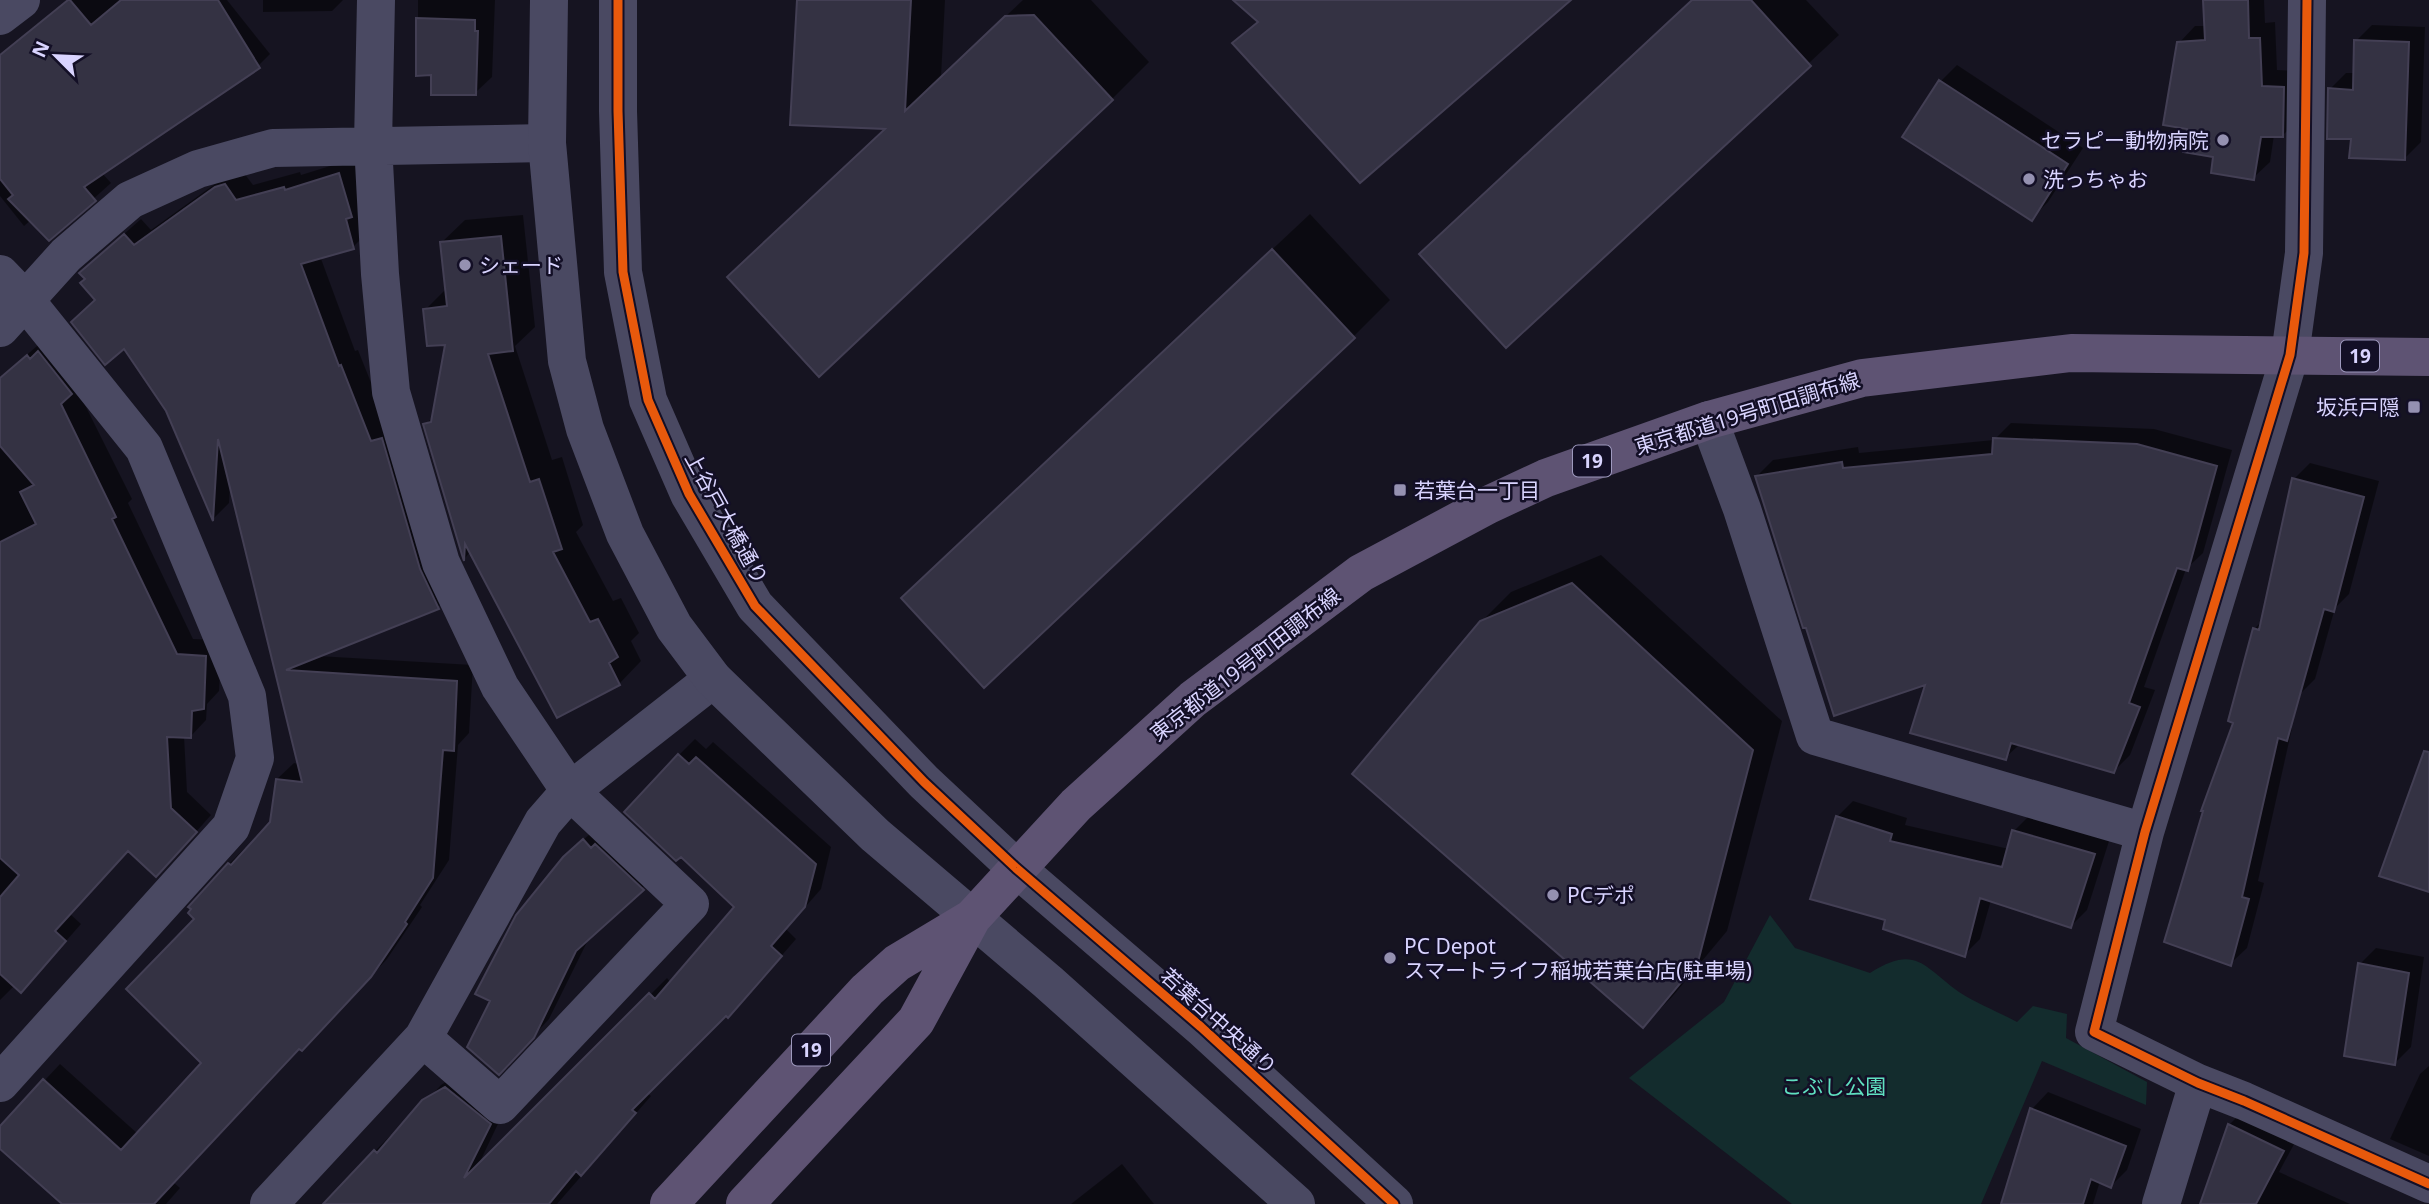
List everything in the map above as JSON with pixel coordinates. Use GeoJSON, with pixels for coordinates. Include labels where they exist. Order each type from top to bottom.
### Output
{"type":"FeatureCollection","features":[{"type":"Feature","properties":{"kind":"main road","name":"東京都道19号町田調布線"},"geometry":{"type":"LineString","coordinates":[[745,1204],[916,1021],[972,918],[1076,805],[1193,699],[1361,573],[1488,505],[1546,478],[1709,420],[1862,377],[2071,353],[2429,357]]}},
{"type":"Feature","properties":{"kind":"main road","name":"東京都道19号町田調布線"},"geometry":{"type":"LineString","coordinates":[[669,1204],[867,990],[897,962],[972,918]]}},
{"type":"Feature","properties":{"kind":"street"},"geometry":{"type":"LineString","coordinates":[[0,16],[21,0]]}},
{"type":"Feature","properties":{"kind":"street"},"geometry":{"type":"LineString","coordinates":[[376,0],[373,144],[380,274],[391,392],[441,563],[500,687],[570,791],[690,904],[500,1104],[423,1038]]}},
{"type":"Feature","properties":{"kind":"street"},"geometry":{"type":"LineString","coordinates":[[549,0],[547,143],[567,361],[585,429],[625,534],[674,627],[713,679],[875,835],[1048,982],[1296,1204]]}},
{"type":"Feature","properties":{"kind":"street","name":"上谷戸大橋通り"},"geometry":{"type":"LineString","coordinates":[[618,0],[623,272],[648,400],[689,494],[755,607],[924,782],[1016,868]]}},
{"type":"Feature","properties":{"kind":"street"},"geometry":{"type":"LineString","coordinates":[[2307,0],[2304,253],[2290,355],[2145,832],[2094,1032],[2198,1083],[2429,1184]]}},
{"type":"Feature","properties":{"kind":"street"},"geometry":{"type":"LineString","coordinates":[[0,1083],[230,827],[255,758],[247,696],[144,449],[8,301],[130,200],[198,169],[273,148],[373,144],[547,143]]}},
{"type":"Feature","properties":{"kind":"street"},"geometry":{"type":"LineString","coordinates":[[1709,420],[1742,509],[1815,736],[2145,832]]}},
{"type":"Feature","properties":{"kind":"street"},"geometry":{"type":"LineString","coordinates":[[269,1204],[423,1038],[542,822],[570,791],[713,679]]}},
{"type":"Feature","properties":{"kind":"street","name":"若葉台中央通り"},"geometry":{"type":"LineString","coordinates":[[1016,868],[1200,1027],[1394,1204]]}},
{"type":"Feature","properties":{"kind":"street"},"geometry":{"type":"LineString","coordinates":[[2161,1204],[2198,1083]]}},
{"type":"Feature","properties":{"kind":"green space","name":"こぶし公園"},"geometry":{"type":"Polygon","coordinates":[[[1770,915],[1795,948],[1870,973],[1898,960],[1918,962],[1959,992],[2017,1022],[2033,1006],[2067,1014],[2066,1038],[2147,1082],[2146,1105],[2042,1061],[1981,1204],[1792,1204],[1629,1078],[1724,1002],[1770,915]]]}},
{"type":"Feature","properties":{"kind":"building"},"geometry":{"type":"Polygon","coordinates":[[[68,0],[91,25],[121,0],[218,0],[260,68],[84,187],[96,201],[49,241],[8,199],[13,195],[0,179],[0,55],[68,0]]]}},
{"type":"Feature","properties":{"kind":"building"},"geometry":{"type":"Polygon","coordinates":[[[797,0],[911,0],[905,111],[1005,16],[1034,15],[1113,100],[819,377],[727,277],[885,129],[790,125],[797,0]]]}},
{"type":"Feature","properties":{"kind":"building"},"geometry":{"type":"Polygon","coordinates":[[[1233,0],[1571,0],[1360,183],[1232,43],[1258,22],[1233,0]]]}},
{"type":"Feature","properties":{"kind":"building"},"geometry":{"type":"Polygon","coordinates":[[[1692,0],[1751,0],[1811,66],[1506,348],[1419,254],[1692,0]]]}},
{"type":"Feature","properties":{"kind":"building"},"geometry":{"type":"Polygon","coordinates":[[[2203,0],[2248,0],[2249,38],[2260,38],[2262,86],[2284,87],[2283,137],[2261,137],[2254,180],[2211,173],[2213,157],[2183,152],[2187,129],[2163,125],[2177,42],[2205,40],[2203,0]]]}},
{"type":"Feature","properties":{"kind":"building"},"geometry":{"type":"Polygon","coordinates":[[[416,18],[475,20],[475,31],[478,31],[476,95],[431,95],[431,75],[416,76],[416,18]]]}},
{"type":"Feature","properties":{"kind":"building"},"geometry":{"type":"Polygon","coordinates":[[[2354,40],[2409,42],[2405,160],[2349,158],[2351,139],[2327,139],[2328,88],[2353,90],[2354,40]]]}},
{"type":"Feature","properties":{"kind":"building"},"geometry":{"type":"Polygon","coordinates":[[[1939,80],[2068,164],[2032,221],[1902,137],[1939,80]]]}},
{"type":"Feature","properties":{"kind":"building"},"geometry":{"type":"Polygon","coordinates":[[[339,173],[352,217],[346,219],[354,249],[301,264],[339,366],[341,365],[371,441],[382,438],[420,569],[439,609],[286,670],[457,681],[454,751],[443,750],[433,878],[405,922],[407,924],[371,977],[302,1051],[299,1049],[154,1204],[62,1204],[0,1149],[0,1126],[43,1079],[121,1150],[201,1063],[126,989],[194,919],[188,913],[191,909],[188,907],[270,822],[276,779],[302,782],[218,439],[213,521],[166,411],[124,349],[105,365],[71,322],[95,300],[80,283],[85,279],[79,273],[124,234],[134,245],[215,187],[225,184],[236,200],[284,187],[285,190],[339,173]]]}},
{"type":"Feature","properties":{"kind":"building"},"geometry":{"type":"Polygon","coordinates":[[[501,236],[513,351],[488,354],[530,482],[539,479],[562,549],[553,552],[590,622],[598,619],[618,657],[609,663],[620,685],[557,718],[465,544],[464,561],[423,424],[431,422],[445,345],[427,346],[423,309],[447,306],[440,242],[501,236]]]}},
{"type":"Feature","properties":{"kind":"building"},"geometry":{"type":"Polygon","coordinates":[[[1272,249],[1355,338],[984,688],[901,598],[1272,249]]]}},
{"type":"Feature","properties":{"kind":"building"},"geometry":{"type":"Polygon","coordinates":[[[38,351],[72,394],[61,404],[116,517],[112,519],[177,654],[206,656],[204,709],[192,711],[191,738],[167,737],[171,808],[197,832],[156,877],[128,851],[55,931],[66,941],[21,993],[0,974],[0,897],[19,875],[0,858],[0,542],[36,524],[20,492],[34,485],[0,446],[0,378],[27,355],[30,359],[38,351]]]}},
{"type":"Feature","properties":{"kind":"building"},"geometry":{"type":"Polygon","coordinates":[[[1993,438],[2137,444],[2217,466],[2188,571],[2177,568],[2129,703],[2140,707],[2114,773],[2011,743],[2006,760],[1910,733],[1925,685],[1834,716],[1755,476],[1842,462],[1843,468],[1992,454],[1993,438]]]}},
{"type":"Feature","properties":{"kind":"building"},"geometry":{"type":"Polygon","coordinates":[[[2292,478],[2364,497],[2334,612],[2324,609],[2287,741],[2278,738],[2242,897],[2249,899],[2231,966],[2164,942],[2201,811],[2233,723],[2228,721],[2253,628],[2259,630],[2292,478]]]}},
{"type":"Feature","properties":{"kind":"building"},"geometry":{"type":"Polygon","coordinates":[[[1572,583],[1753,750],[1698,962],[1643,1028],[1352,774],[1480,621],[1572,583]]]}},
{"type":"Feature","properties":{"kind":"building"},"geometry":{"type":"Polygon","coordinates":[[[2424,751],[2429,752],[2429,892],[2379,876],[2424,751]]]}},
{"type":"Feature","properties":{"kind":"building"},"geometry":{"type":"Polygon","coordinates":[[[678,754],[689,764],[696,757],[816,864],[805,907],[771,946],[782,956],[728,1018],[726,1016],[632,1110],[636,1113],[581,1176],[576,1171],[549,1204],[323,1204],[374,1150],[377,1153],[422,1100],[445,1087],[491,1124],[464,1178],[649,993],[655,999],[734,907],[681,857],[676,861],[624,812],[678,754]]]}},
{"type":"Feature","properties":{"kind":"building"},"geometry":{"type":"Polygon","coordinates":[[[1836,816],[1892,834],[1890,841],[2002,867],[2012,830],[2095,854],[2071,928],[1980,898],[1965,957],[1883,929],[1885,920],[1810,899],[1836,816]]]}},
{"type":"Feature","properties":{"kind":"building"},"geometry":{"type":"Polygon","coordinates":[[[583,839],[591,848],[595,844],[644,890],[576,951],[534,1038],[499,1075],[467,1047],[490,1001],[475,994],[516,915],[563,857],[583,839]]]}},
{"type":"Feature","properties":{"kind":"building"},"geometry":{"type":"Polygon","coordinates":[[[2358,963],[2409,973],[2395,1065],[2344,1056],[2358,963]]]}},
{"type":"Feature","properties":{"kind":"building"},"geometry":{"type":"Polygon","coordinates":[[[2030,1108],[2126,1146],[2111,1188],[2091,1179],[2083,1204],[2001,1204],[2030,1108]]]}},
{"type":"Feature","properties":{"kind":"building"},"geometry":{"type":"Polygon","coordinates":[[[2228,1124],[2284,1151],[2256,1204],[2200,1204],[2228,1124]]]}},
{"type":"Feature","properties":{"kind":"cycle path"},"geometry":{"type":"LineString","coordinates":[[618,0],[623,272],[648,400],[689,494],[755,606],[924,782],[1016,868],[1201,1027],[1394,1204]]}},
{"type":"Feature","properties":{"kind":"cycle path"},"geometry":{"type":"LineString","coordinates":[[2307,0],[2304,253],[2290,355],[2145,832],[2094,1032],[2198,1083],[2429,1184]]}},
{"type":"Feature","properties":{"kind":"place","name":"セラピー動物病院"},"geometry":{"type":"Point","coordinates":[2223,140]}},
{"type":"Feature","properties":{"kind":"place","name":"洗っちゃお"},"geometry":{"type":"Point","coordinates":[2029,179]}},
{"type":"Feature","properties":{"kind":"place","name":"シェード"},"geometry":{"type":"Point","coordinates":[465,265]}},
{"type":"Feature","properties":{"kind":"place","name":"坂浜戸隠"},"geometry":{"type":"Point","coordinates":[2414,407]}},
{"type":"Feature","properties":{"kind":"place","name":"若葉台一丁目"},"geometry":{"type":"Point","coordinates":[1400,490]}},
{"type":"Feature","properties":{"kind":"place","name":"PCデポ"},"geometry":{"type":"Point","coordinates":[1553,895]}},
{"type":"Feature","properties":{"kind":"place","name":"PC Depot スマートライフ稲城若葉台店(駐車場)"},"geometry":{"type":"Point","coordinates":[1390,958]}}]}
